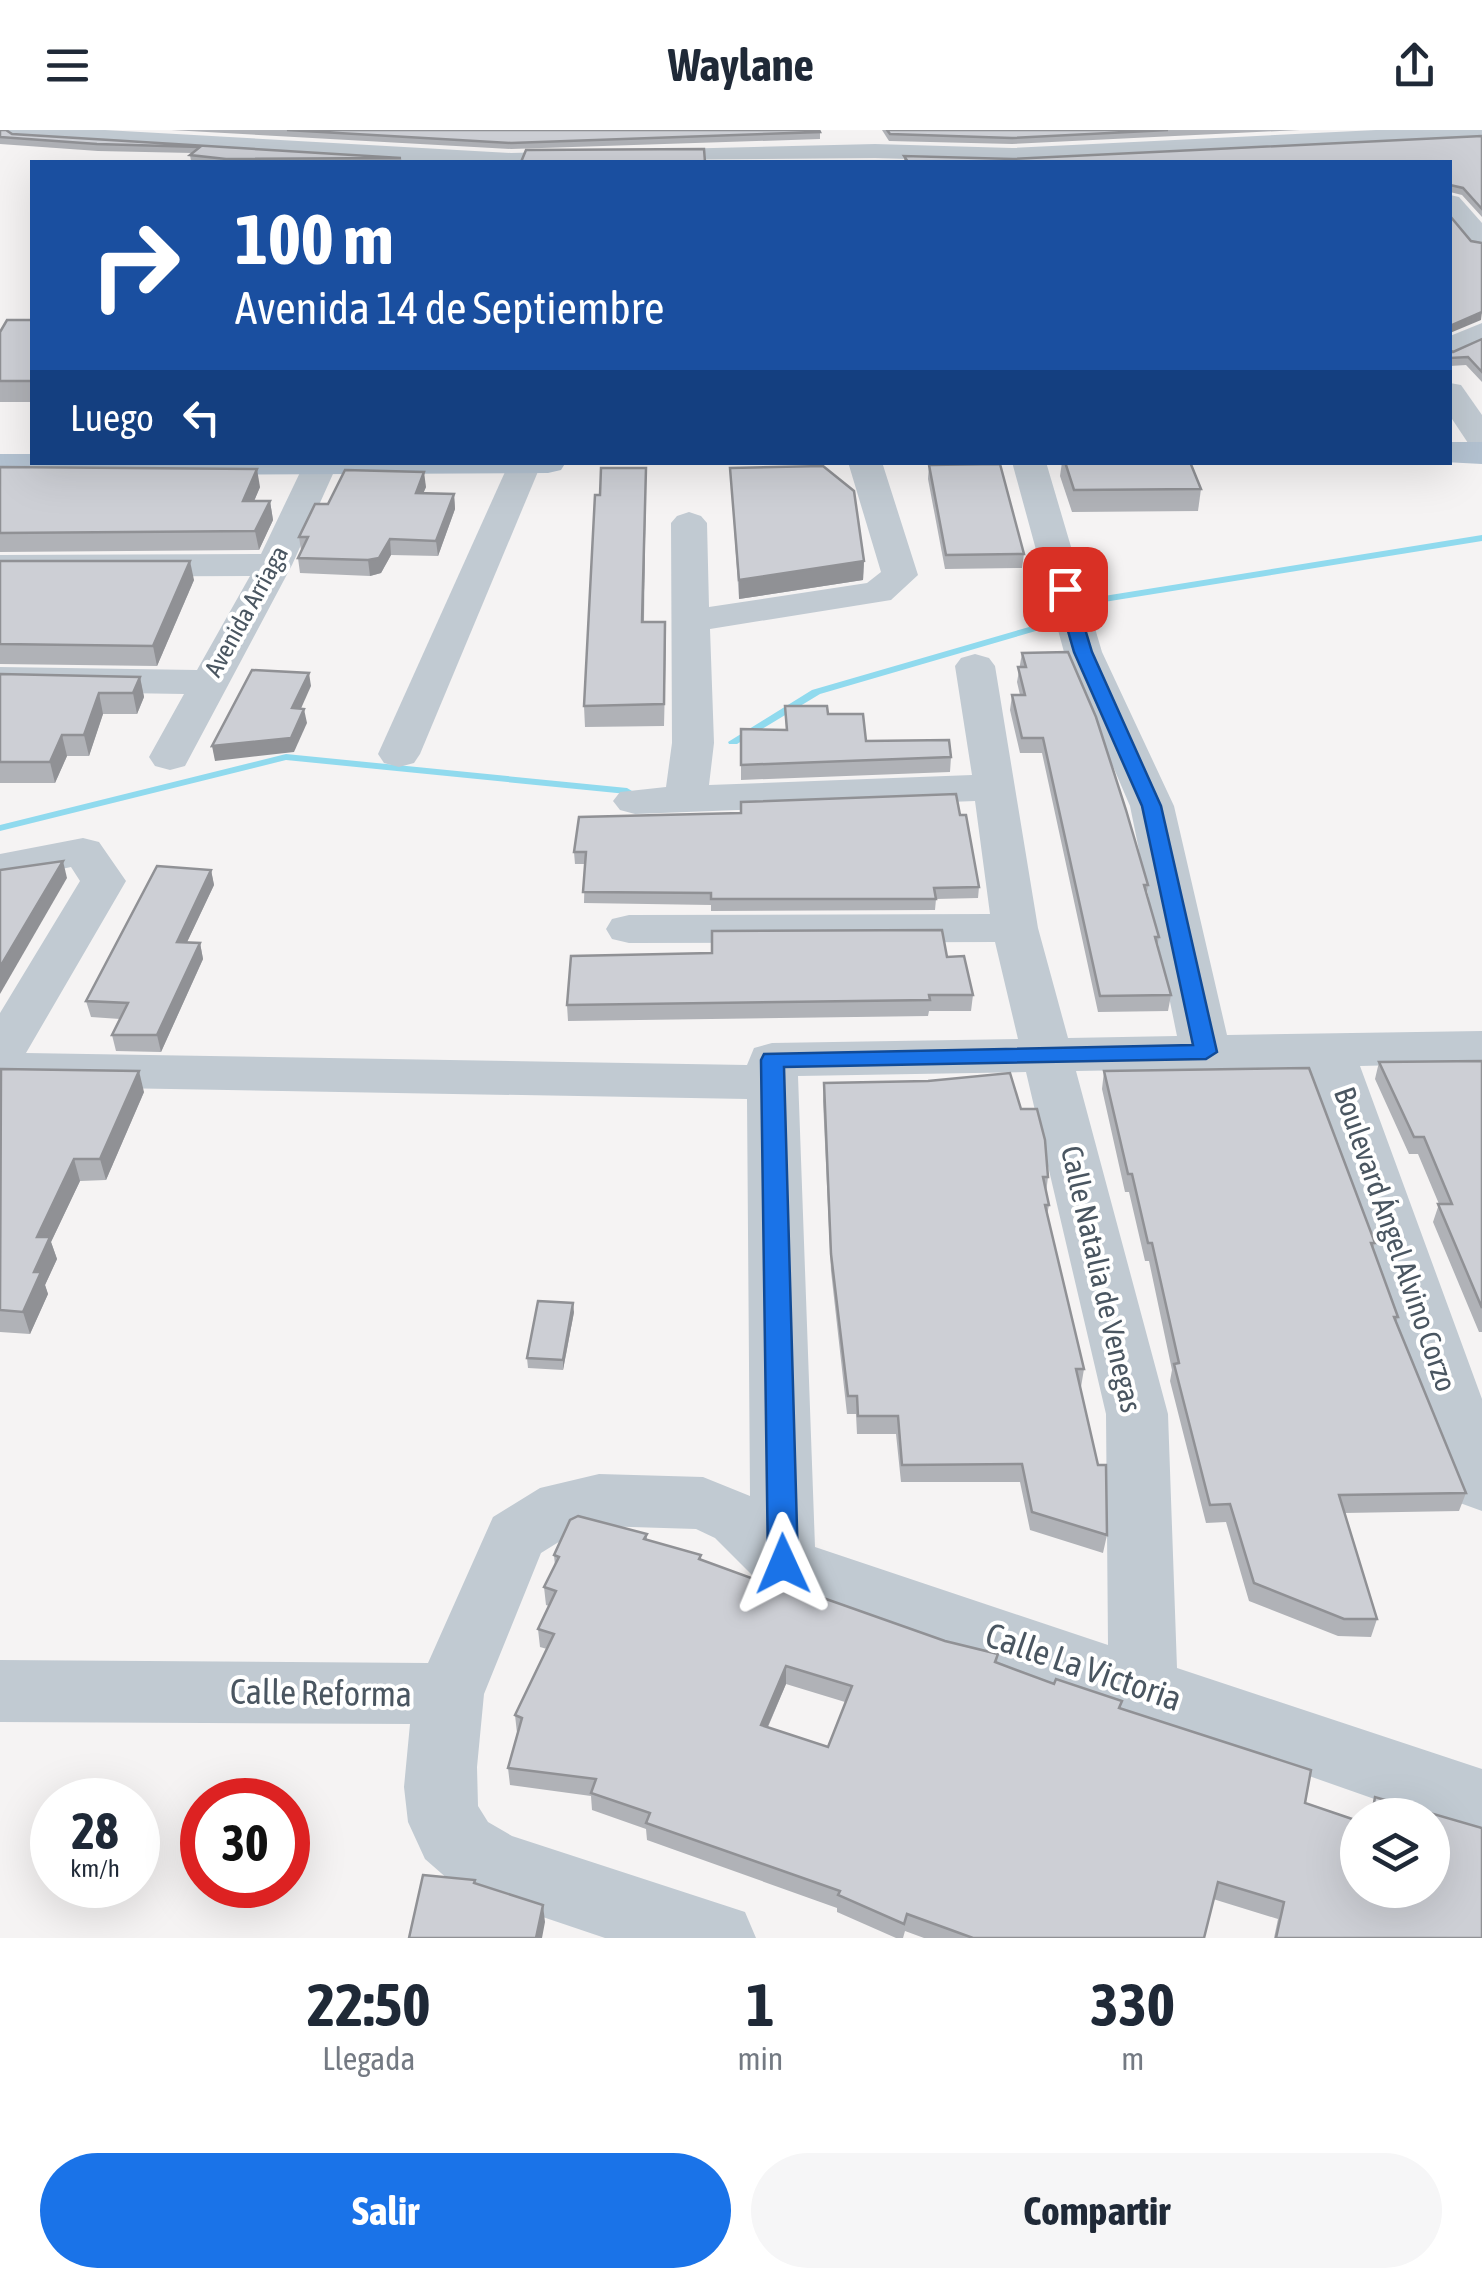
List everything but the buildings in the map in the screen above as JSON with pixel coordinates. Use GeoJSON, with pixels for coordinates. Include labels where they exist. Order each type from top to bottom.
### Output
{"type":"FeatureCollection","features":[{"type":"Feature","properties":{"kind":"main road"},"geometry":{"type":"LineString","coordinates":[[1452,441],[1482,440]]}},
{"type":"Feature","properties":{"kind":"main road"},"geometry":{"type":"LineString","coordinates":[[0,453],[30,453]]}},
{"type":"Feature","properties":{"kind":"main road"},"geometry":{"type":"LineString","coordinates":[[1452,453],[1482,453]]}},
{"type":"Feature","properties":{"kind":"main road"},"geometry":{"type":"LineString","coordinates":[[0,465],[30,465]]}},
{"type":"Feature","properties":{"kind":"street"},"geometry":{"type":"LineString","coordinates":[[14,130],[492,160]]}},
{"type":"Feature","properties":{"kind":"street"},"geometry":{"type":"LineString","coordinates":[[191,144],[279,130]]}},
{"type":"Feature","properties":{"kind":"street"},"geometry":{"type":"LineString","coordinates":[[528,160],[869,140],[970,152],[1005,144],[1263,144],[1482,132]]}},
{"type":"Feature","properties":{"kind":"street"},"geometry":{"type":"LineString","coordinates":[[1452,200],[1482,197]]}},
{"type":"Feature","properties":{"kind":"street"},"geometry":{"type":"LineString","coordinates":[[1452,202],[1482,240]]}},
{"type":"Feature","properties":{"kind":"street"},"geometry":{"type":"LineString","coordinates":[[1452,345],[1482,332]]}},
{"type":"Feature","properties":{"kind":"street"},"geometry":{"type":"LineString","coordinates":[[1452,395],[1482,440]]}},
{"type":"Feature","properties":{"kind":"street","name":"Avenida Arriaga"},"geometry":{"type":"LineString","coordinates":[[170,757],[274,564],[320,465]]}},
{"type":"Feature","properties":{"kind":"street"},"geometry":{"type":"LineString","coordinates":[[400,754],[525,465]]}},
{"type":"Feature","properties":{"kind":"street"},"geometry":{"type":"LineString","coordinates":[[690,620],[878,592],[900,575],[866,465]]}},
{"type":"Feature","properties":{"kind":"street"},"geometry":{"type":"LineString","coordinates":[[1030,465],[1083,652],[1152,806],[1206,1052]]}},
{"type":"Feature","properties":{"kind":"street"},"geometry":{"type":"LineString","coordinates":[[686,799],[693,743],[689,523]]}},
{"type":"Feature","properties":{"kind":"street"},"geometry":{"type":"LineString","coordinates":[[0,566],[274,564]]}},
{"type":"Feature","properties":{"kind":"street","name":"Calle Natalia de Venegas"},"geometry":{"type":"LineString","coordinates":[[974,666],[1015,928],[1136,1414],[1143,1686]]}},
{"type":"Feature","properties":{"kind":"street"},"geometry":{"type":"LineString","coordinates":[[0,679],[208,682]]}},
{"type":"Feature","properties":{"kind":"street"},"geometry":{"type":"LineString","coordinates":[[635,801],[995,787]]}},
{"type":"Feature","properties":{"kind":"street"},"geometry":{"type":"LineString","coordinates":[[0,868],[83,850],[104,881],[0,1054]]}},
{"type":"Feature","properties":{"kind":"street"},"geometry":{"type":"LineString","coordinates":[[629,929],[1015,928]]}},
{"type":"Feature","properties":{"kind":"street"},"geometry":{"type":"LineString","coordinates":[[0,1070],[772,1071],[1048,1055],[1482,1047]]}},
{"type":"Feature","properties":{"kind":"street","name":"Boulevard Ángel Alvino Corzo"},"geometry":{"type":"LineString","coordinates":[[1329,1050],[1482,1485]]}},
{"type":"Feature","properties":{"kind":"street"},"geometry":{"type":"LineString","coordinates":[[772,1071],[783,1564]]}},
{"type":"Feature","properties":{"kind":"street","name":"Calle La Victoria"},"geometry":{"type":"LineString","coordinates":[[449,1694],[516,1536],[563,1506],[599,1500],[704,1503],[738,1519],[783,1564],[1482,1803]]}},
{"type":"Feature","properties":{"kind":"street","name":"Calle Reforma"},"geometry":{"type":"LineString","coordinates":[[0,1691],[449,1694],[440,1812],[452,1836],[475,1856],[629,1925],[718,1938]]}},
{"type":"Feature","properties":{"kind":"waterway"},"geometry":{"type":"LineString","coordinates":[[1104,599],[1482,538]]}},
{"type":"Feature","properties":{"kind":"waterway"},"geometry":{"type":"LineString","coordinates":[[733,742],[816,692],[1043,626]]}},
{"type":"Feature","properties":{"kind":"waterway"},"geometry":{"type":"LineString","coordinates":[[0,828],[286,757],[627,791]]}},
{"type":"Feature","properties":{"kind":"route"},"geometry":{"type":"LineString","coordinates":[[783,1564],[772,1060],[1206,1052],[1152,806],[1083,652],[1065,589]]}}]}
